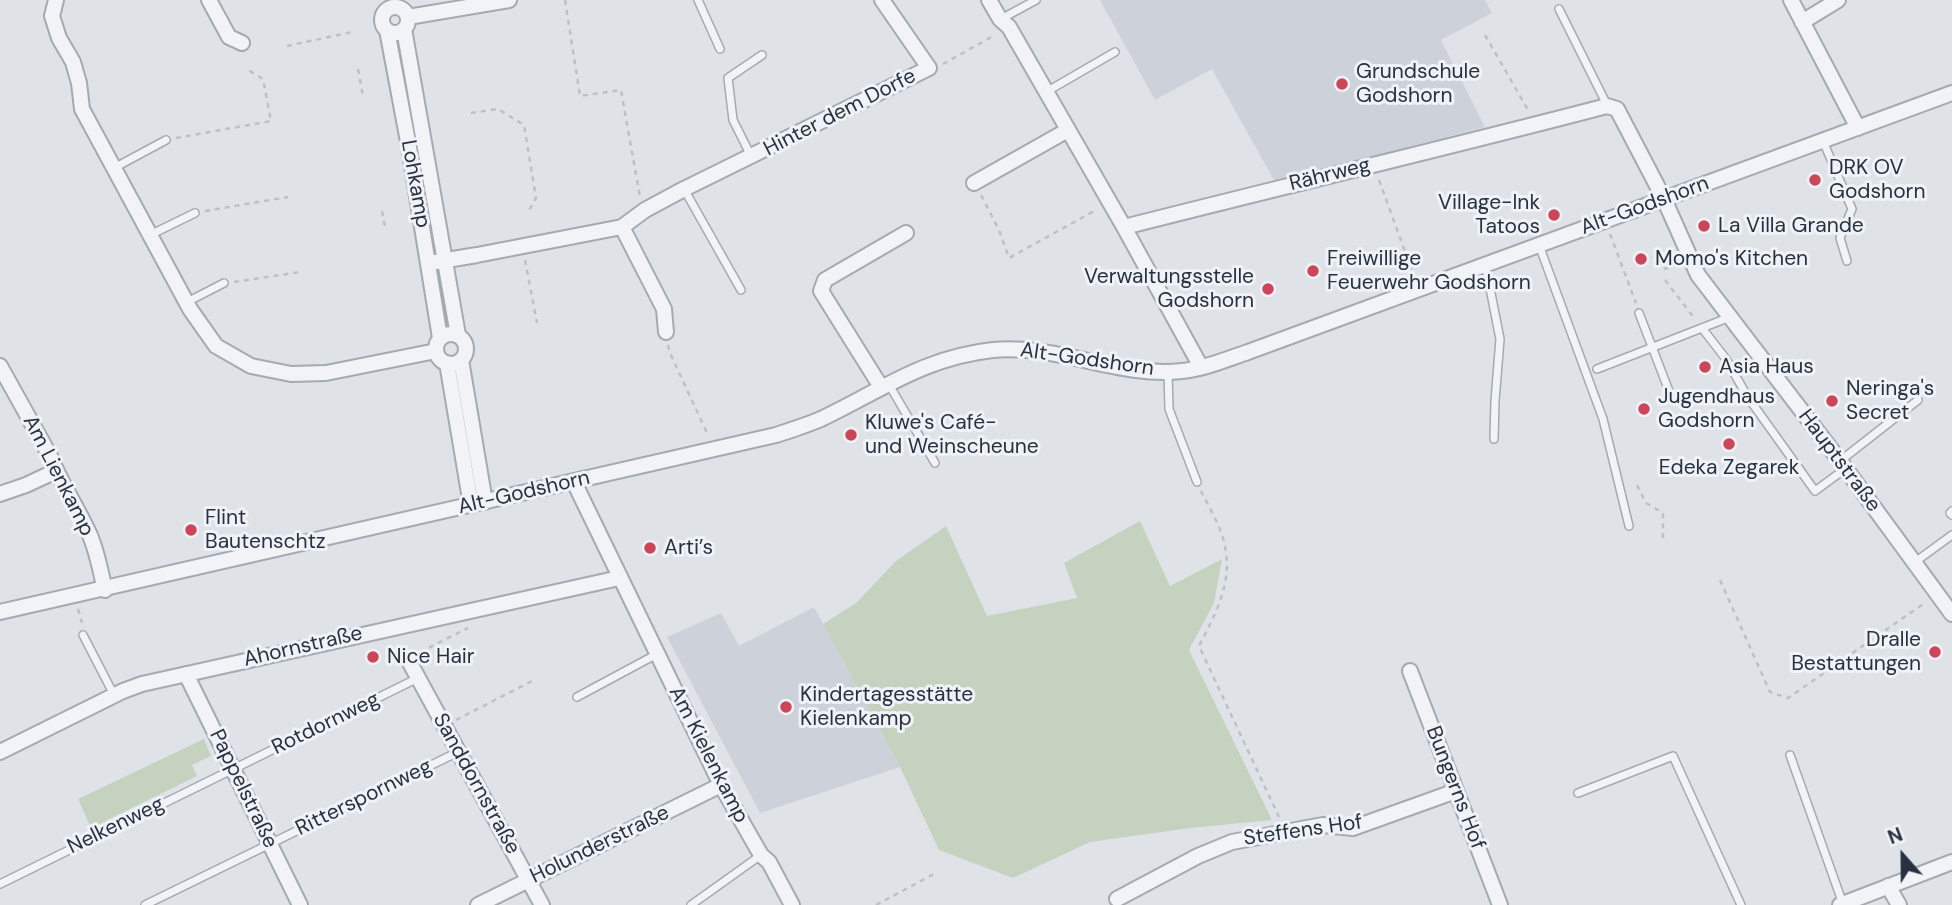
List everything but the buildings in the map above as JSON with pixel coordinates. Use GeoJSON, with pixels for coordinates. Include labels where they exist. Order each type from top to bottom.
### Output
{"type":"FeatureCollection","features":[{"type":"Feature","properties":{"kind":"street"},"geometry":{"type":"LineString","coordinates":[[56,0],[52,16],[59,38],[73,62],[82,109],[196,320],[216,346],[251,366],[291,374],[326,373],[438,345],[449,334],[458,335]]}},
{"type":"Feature","properties":{"kind":"street"},"geometry":{"type":"LineString","coordinates":[[209,0],[229,37],[243,43]]}},
{"type":"Feature","properties":{"kind":"street"},"geometry":{"type":"LineString","coordinates":[[387,30],[394,33],[403,14],[509,0]]}},
{"type":"Feature","properties":{"kind":"street","name":"Hinter dem Dorfe"},"geometry":{"type":"LineString","coordinates":[[429,263],[622,227],[645,210],[684,189],[929,68],[883,0]]}},
{"type":"Feature","properties":{"kind":"street"},"geometry":{"type":"LineString","coordinates":[[989,0],[1110,202],[1201,367]]}},
{"type":"Feature","properties":{"kind":"street"},"geometry":{"type":"LineString","coordinates":[[1791,0],[1858,128]]}},
{"type":"Feature","properties":{"kind":"street"},"geometry":{"type":"LineString","coordinates":[[1802,22],[1838,0]]}},
{"type":"Feature","properties":{"kind":"street","name":"Lohkamp"},"geometry":{"type":"LineString","coordinates":[[438,345],[429,263],[387,30],[383,25],[383,6],[394,7],[403,14],[458,335],[467,346],[465,355],[454,362],[478,503]]}},
{"type":"Feature","properties":{"kind":"street","name":"Alt-Godshorn"},"geometry":{"type":"LineString","coordinates":[[0,612],[776,436],[820,419],[926,366],[972,353],[1019,349],[1062,354],[1123,369],[1182,371],[1201,367],[1952,93]]}},
{"type":"Feature","properties":{"kind":"street"},"geometry":{"type":"LineString","coordinates":[[1607,106],[1617,109],[1664,200]]}},
{"type":"Feature","properties":{"kind":"street","name":"Rährweg"},"geometry":{"type":"LineString","coordinates":[[1124,227],[1607,106]]}},
{"type":"Feature","properties":{"kind":"street"},"geometry":{"type":"LineString","coordinates":[[974,183],[1068,130]]}},
{"type":"Feature","properties":{"kind":"street","name":"Hauptstraße"},"geometry":{"type":"LineString","coordinates":[[1664,200],[1698,275],[1952,614]]}},
{"type":"Feature","properties":{"kind":"street"},"geometry":{"type":"LineString","coordinates":[[622,227],[664,309],[666,332]]}},
{"type":"Feature","properties":{"kind":"street"},"geometry":{"type":"LineString","coordinates":[[885,385],[821,291],[825,280],[906,233]]}},
{"type":"Feature","properties":{"kind":"street"},"geometry":{"type":"LineString","coordinates":[[438,345],[440,359],[454,362]]}},
{"type":"Feature","properties":{"kind":"street","name":"Am Lienkamp"},"geometry":{"type":"LineString","coordinates":[[0,366],[89,532],[105,590]]}},
{"type":"Feature","properties":{"kind":"street"},"geometry":{"type":"LineString","coordinates":[[0,494],[56,471]]}},
{"type":"Feature","properties":{"kind":"street","name":"Am Kielenkamp"},"geometry":{"type":"LineString","coordinates":[[574,482],[721,785],[761,855],[769,862],[792,905]]}},
{"type":"Feature","properties":{"kind":"street","name":"Ahornstraße"},"geometry":{"type":"LineString","coordinates":[[0,752],[142,684],[619,578]]}},
{"type":"Feature","properties":{"kind":"street","name":"Sanddornstraße"},"geometry":{"type":"LineString","coordinates":[[411,663],[542,905]]}},
{"type":"Feature","properties":{"kind":"street","name":"Bungerns Hof"},"geometry":{"type":"LineString","coordinates":[[1410,671],[1500,905]]}},
{"type":"Feature","properties":{"kind":"street","name":"Pappelstraße"},"geometry":{"type":"LineString","coordinates":[[186,674],[300,905]]}},
{"type":"Feature","properties":{"kind":"street","name":"Holunderstraße"},"geometry":{"type":"LineString","coordinates":[[478,905],[721,785]]}},
{"type":"Feature","properties":{"kind":"street","name":"Steffens Hof"},"geometry":{"type":"LineString","coordinates":[[1117,900],[1198,856],[1232,842],[1323,825],[1353,828],[1456,791]]}},
{"type":"Feature","properties":{"kind":"street"},"geometry":{"type":"LineString","coordinates":[[1842,904],[1952,862]]}},
{"type":"Feature","properties":{"kind":"street"},"geometry":{"type":"LineString","coordinates":[[1888,886],[1899,905]]}},
{"type":"Feature","properties":{"kind":"lane"},"geometry":{"type":"LineString","coordinates":[[698,0],[720,49]]}},
{"type":"Feature","properties":{"kind":"lane"},"geometry":{"type":"LineString","coordinates":[[1004,23],[1036,0]]}},
{"type":"Feature","properties":{"kind":"lane"},"geometry":{"type":"LineString","coordinates":[[1559,9],[1607,106]]}},
{"type":"Feature","properties":{"kind":"lane"},"geometry":{"type":"LineString","coordinates":[[1046,93],[1115,52]]}},
{"type":"Feature","properties":{"kind":"lane","name":"Hinter dem Dorfe"},"geometry":{"type":"LineString","coordinates":[[752,157],[733,120],[728,78],[762,55]]}},
{"type":"Feature","properties":{"kind":"lane"},"geometry":{"type":"LineString","coordinates":[[114,168],[166,140]]}},
{"type":"Feature","properties":{"kind":"lane"},"geometry":{"type":"LineString","coordinates":[[1823,141],[1852,209],[1840,238],[1847,261]]}},
{"type":"Feature","properties":{"kind":"lane"},"geometry":{"type":"LineString","coordinates":[[684,189],[741,290]]}},
{"type":"Feature","properties":{"kind":"lane"},"geometry":{"type":"LineString","coordinates":[[149,235],[195,212]]}},
{"type":"Feature","properties":{"kind":"lane"},"geometry":{"type":"LineString","coordinates":[[1539,245],[1603,419],[1629,526]]}},
{"type":"Feature","properties":{"kind":"lane"},"geometry":{"type":"LineString","coordinates":[[1483,265],[1500,339],[1494,439]]}},
{"type":"Feature","properties":{"kind":"lane"},"geometry":{"type":"LineString","coordinates":[[186,302],[224,284]]}},
{"type":"Feature","properties":{"kind":"lane"},"geometry":{"type":"LineString","coordinates":[[1639,313],[1670,391]]}},
{"type":"Feature","properties":{"kind":"lane"},"geometry":{"type":"LineString","coordinates":[[1597,369],[1730,317]]}},
{"type":"Feature","properties":{"kind":"lane"},"geometry":{"type":"LineString","coordinates":[[1702,328],[1815,491],[1918,400]]}},
{"type":"Feature","properties":{"kind":"lane"},"geometry":{"type":"LineString","coordinates":[[1168,371],[1170,409],[1197,482]]}},
{"type":"Feature","properties":{"kind":"lane"},"geometry":{"type":"LineString","coordinates":[[885,385],[934,463]]}},
{"type":"Feature","properties":{"kind":"lane"},"geometry":{"type":"LineString","coordinates":[[1915,562],[1952,536]]}},
{"type":"Feature","properties":{"kind":"lane"},"geometry":{"type":"LineString","coordinates":[[83,635],[114,696]]}},
{"type":"Feature","properties":{"kind":"lane"},"geometry":{"type":"LineString","coordinates":[[577,697],[658,654]]}},
{"type":"Feature","properties":{"kind":"lane","name":"Rotdornweg"},"geometry":{"type":"LineString","coordinates":[[233,769],[418,678]]}},
{"type":"Feature","properties":{"kind":"lane","name":"Ritterspornweg"},"geometry":{"type":"LineString","coordinates":[[145,905],[457,752]]}},
{"type":"Feature","properties":{"kind":"lane"},"geometry":{"type":"LineString","coordinates":[[1790,755],[1842,904]]}},
{"type":"Feature","properties":{"kind":"lane"},"geometry":{"type":"LineString","coordinates":[[1578,793],[1673,757],[1741,905]]}},
{"type":"Feature","properties":{"kind":"lane","name":"Nelkenweg"},"geometry":{"type":"LineString","coordinates":[[0,884],[233,769]]}},
{"type":"Feature","properties":{"kind":"lane"},"geometry":{"type":"LineString","coordinates":[[691,905],[761,855]]}},
{"type":"Feature","properties":{"kind":"path"},"geometry":{"type":"LineString","coordinates":[[565,0],[580,96],[621,90],[640,199],[645,210]]}},
{"type":"Feature","properties":{"kind":"path"},"geometry":{"type":"LineString","coordinates":[[929,68],[941,65],[1004,23]]}},
{"type":"Feature","properties":{"kind":"path"},"geometry":{"type":"LineString","coordinates":[[288,46],[352,32]]}},
{"type":"Feature","properties":{"kind":"path"},"geometry":{"type":"LineString","coordinates":[[1485,35],[1536,125]]}},
{"type":"Feature","properties":{"kind":"path"},"geometry":{"type":"LineString","coordinates":[[358,69],[363,96]]}},
{"type":"Feature","properties":{"kind":"path"},"geometry":{"type":"LineString","coordinates":[[166,140],[271,121],[263,79],[248,70]]}},
{"type":"Feature","properties":{"kind":"path"},"geometry":{"type":"LineString","coordinates":[[471,113],[498,109],[524,125],[536,198],[528,212]]}},
{"type":"Feature","properties":{"kind":"path"},"geometry":{"type":"LineString","coordinates":[[1373,164],[1418,289]]}},
{"type":"Feature","properties":{"kind":"path"},"geometry":{"type":"LineString","coordinates":[[195,212],[288,197]]}},
{"type":"Feature","properties":{"kind":"path"},"geometry":{"type":"LineString","coordinates":[[988,206],[1009,258],[1110,202]]}},
{"type":"Feature","properties":{"kind":"path"},"geometry":{"type":"LineString","coordinates":[[382,211],[385,227]]}},
{"type":"Feature","properties":{"kind":"path"},"geometry":{"type":"LineString","coordinates":[[1606,221],[1639,313]]}},
{"type":"Feature","properties":{"kind":"path"},"geometry":{"type":"LineString","coordinates":[[522,246],[537,323]]}},
{"type":"Feature","properties":{"kind":"path"},"geometry":{"type":"LineString","coordinates":[[224,284],[299,272]]}},
{"type":"Feature","properties":{"kind":"path"},"geometry":{"type":"LineString","coordinates":[[1665,279],[1702,328]]}},
{"type":"Feature","properties":{"kind":"path"},"geometry":{"type":"LineString","coordinates":[[666,332],[670,353],[715,451]]}},
{"type":"Feature","properties":{"kind":"path"},"geometry":{"type":"LineString","coordinates":[[1197,482],[1224,542],[1227,574],[1221,603],[1199,646],[1285,831]]}},
{"type":"Feature","properties":{"kind":"path"},"geometry":{"type":"LineString","coordinates":[[1637,485],[1646,503],[1663,513],[1663,543]]}},
{"type":"Feature","properties":{"kind":"path"},"geometry":{"type":"LineString","coordinates":[[1720,580],[1770,692],[1788,698],[1937,594]]}},
{"type":"Feature","properties":{"kind":"path"},"geometry":{"type":"LineString","coordinates":[[73,596],[83,626],[83,635]]}},
{"type":"Feature","properties":{"kind":"path"},"geometry":{"type":"LineString","coordinates":[[411,663],[408,658],[474,625]]}},
{"type":"Feature","properties":{"kind":"path"},"geometry":{"type":"LineString","coordinates":[[444,727],[534,680]]}},
{"type":"Feature","properties":{"kind":"path"},"geometry":{"type":"LineString","coordinates":[[876,905],[934,874]]}},
{"type":"Feature","properties":{"kind":"shaded area","name":"Grundschule Godshorn"},"geometry":{"type":"Polygon","coordinates":[[[1100,0],[1485,0],[1492,13],[1441,40],[1485,127],[1275,182],[1212,69],[1155,100],[1100,0]]]}},
{"type":"Feature","properties":{"kind":"shaded area","name":"Kindertagesstätte Kielenkamp"},"geometry":{"type":"Polygon","coordinates":[[[814,607],[900,767],[760,813],[667,637],[721,613],[739,646],[814,607]]]}},
{"type":"Feature","properties":{"kind":"green space"},"geometry":{"type":"Polygon","coordinates":[[[1140,521],[1170,586],[1222,559],[1214,603],[1189,650],[1272,820],[1090,842],[1013,878],[939,850],[900,767],[823,624],[856,603],[896,561],[946,526],[987,616],[1077,598],[1064,563],[1140,521]]]}},
{"type":"Feature","properties":{"kind":"green space"},"geometry":{"type":"Polygon","coordinates":[[[204,739],[211,756],[192,765],[197,776],[91,828],[78,799],[204,739]]]}},
{"type":"Feature","properties":{"kind":"place","name":"Grundschule Godshorn"},"geometry":{"type":"Point","coordinates":[1342,84]}},
{"type":"Feature","properties":{"kind":"place","name":"DRK OV Godshorn"},"geometry":{"type":"Point","coordinates":[1815,180]}},
{"type":"Feature","properties":{"kind":"place","name":"Village-Ink Tatoos"},"geometry":{"type":"Point","coordinates":[1554,215]}},
{"type":"Feature","properties":{"kind":"place","name":"La Villa Grande"},"geometry":{"type":"Point","coordinates":[1704,226]}},
{"type":"Feature","properties":{"kind":"place","name":"Momo's Kitchen"},"geometry":{"type":"Point","coordinates":[1641,259]}},
{"type":"Feature","properties":{"kind":"place","name":"Freiwillige Feuerwehr Godshorn"},"geometry":{"type":"Point","coordinates":[1313,271]}},
{"type":"Feature","properties":{"kind":"place","name":"Verwaltungsstelle Godshorn"},"geometry":{"type":"Point","coordinates":[1268,289]}},
{"type":"Feature","properties":{"kind":"place","name":"Asia Haus"},"geometry":{"type":"Point","coordinates":[1705,367]}},
{"type":"Feature","properties":{"kind":"place","name":"Neringa's Secret"},"geometry":{"type":"Point","coordinates":[1832,401]}},
{"type":"Feature","properties":{"kind":"place","name":"Jugendhaus Godshorn"},"geometry":{"type":"Point","coordinates":[1644,409]}},
{"type":"Feature","properties":{"kind":"place","name":"Kluwe's Café- und Weinscheune"},"geometry":{"type":"Point","coordinates":[851,435]}},
{"type":"Feature","properties":{"kind":"place","name":"Edeka Zegarek"},"geometry":{"type":"Point","coordinates":[1729,444]}},
{"type":"Feature","properties":{"kind":"place","name":"Flint Bautenschtz"},"geometry":{"type":"Point","coordinates":[191,530]}},
{"type":"Feature","properties":{"kind":"place","name":"Arti’s"},"geometry":{"type":"Point","coordinates":[650,548]}},
{"type":"Feature","properties":{"kind":"place","name":"Dralle Bestattungen"},"geometry":{"type":"Point","coordinates":[1935,652]}},
{"type":"Feature","properties":{"kind":"place","name":"Nice Hair"},"geometry":{"type":"Point","coordinates":[373,657]}},
{"type":"Feature","properties":{"kind":"place","name":"Kindertagesstätte Kielenkamp"},"geometry":{"type":"Point","coordinates":[786,707]}}]}
